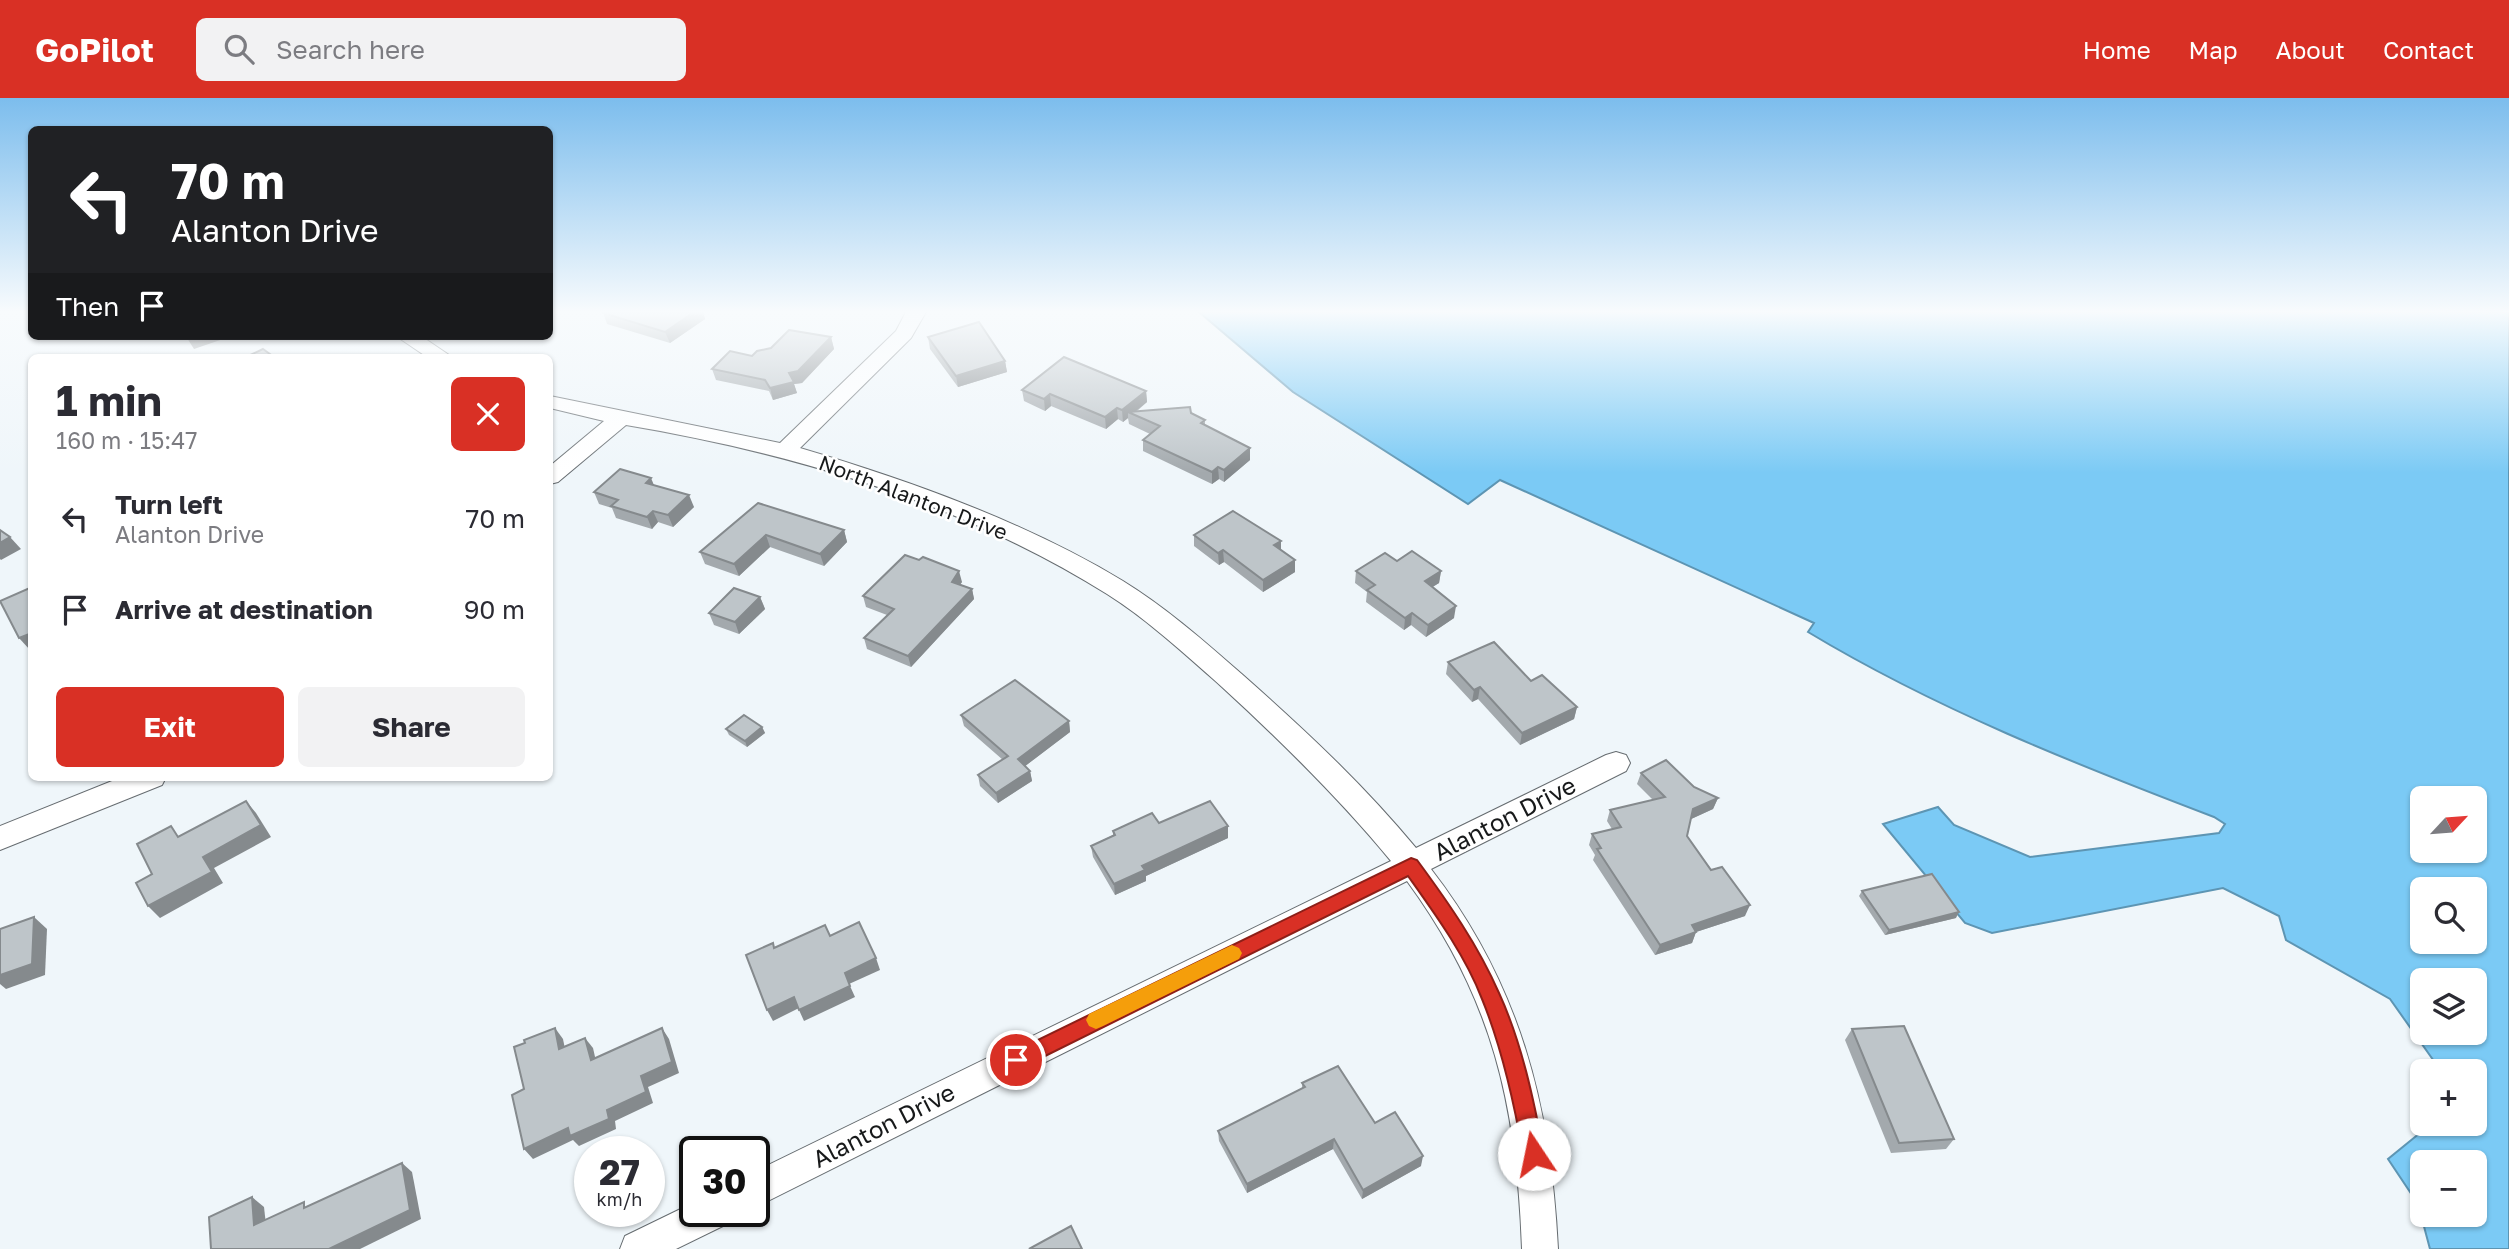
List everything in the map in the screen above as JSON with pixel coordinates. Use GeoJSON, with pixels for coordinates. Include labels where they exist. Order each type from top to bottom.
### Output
{"type":"FeatureCollection","features":[{"type":"Feature","properties":{"kind":"street"},"geometry":{"type":"LineString","coordinates":[[784,451],[871,366]]}},
{"type":"Feature","properties":{"kind":"street","name":"North Alanton Drive"},"geometry":{"type":"LineString","coordinates":[[553,402],[697,430],[784,451],[971,516],[1068,561],[1116,589],[1197,650],[1339,782],[1411,866],[1449,918],[1483,977],[1500,1017],[1524,1100],[1538,1181],[1541,1249]]}},
{"type":"Feature","properties":{"kind":"street"},"geometry":{"type":"LineString","coordinates":[[553,474],[622,417]]}},
{"type":"Feature","properties":{"kind":"street","name":"Alanton Drive"},"geometry":{"type":"LineString","coordinates":[[770,1183],[1616,763]]}},
{"type":"Feature","properties":{"kind":"street"},"geometry":{"type":"LineString","coordinates":[[0,838],[142,781]]}},
{"type":"Feature","properties":{"kind":"street"},"geometry":{"type":"LineString","coordinates":[[638,1249],[682,1227]]}},
{"type":"Feature","properties":{"kind":"water"},"geometry":{"type":"Polygon","coordinates":[[[1262,366],[2509,366],[2509,1249],[2430,1249],[2424,1227],[2487,1227],[2487,1150],[2410,1150],[2410,1192],[2388,1159],[2416,1136],[2487,1136],[2487,1059],[2432,1059],[2423,1045],[2487,1045],[2487,968],[2410,968],[2410,1027],[2390,999],[2286,940],[2279,916],[2223,888],[1992,933],[1965,923],[1883,824],[1938,807],[1954,825],[2030,857],[2219,833],[2225,824],[2214,817],[2007,734],[1956,710],[1856,660],[1808,632],[1814,623],[1500,480],[1468,504],[1293,392],[1262,366]]]}},
{"type":"Feature","properties":{"kind":"building"},"geometry":{"type":"Polygon","coordinates":[[[715,366],[803,366],[798,371],[789,373],[794,382],[770,388],[765,380],[712,369],[715,366]]]}},
{"type":"Feature","properties":{"kind":"building"},"geometry":{"type":"Polygon","coordinates":[[[949,366],[990,366],[956,376],[949,366]]]}},
{"type":"Feature","properties":{"kind":"building"},"geometry":{"type":"Polygon","coordinates":[[[1053,366],[1085,366],[1146,391],[1122,410],[1117,408],[1105,417],[1050,394],[1044,399],[1022,390],[1053,366]]]}},
{"type":"Feature","properties":{"kind":"building"},"geometry":{"type":"Polygon","coordinates":[[[1190,407],[1191,413],[1205,420],[1201,423],[1250,448],[1224,470],[1218,467],[1212,472],[1143,440],[1160,426],[1128,412],[1190,407]]]}},
{"type":"Feature","properties":{"kind":"building"},"geometry":{"type":"Polygon","coordinates":[[[620,469],[651,478],[646,483],[689,495],[668,515],[653,511],[647,517],[611,506],[618,500],[594,492],[620,469]]]}},
{"type":"Feature","properties":{"kind":"building"},"geometry":{"type":"Polygon","coordinates":[[[758,503],[844,530],[820,554],[766,535],[734,564],[700,552],[758,503]]]}},
{"type":"Feature","properties":{"kind":"building"},"geometry":{"type":"Polygon","coordinates":[[[1233,511],[1281,541],[1274,545],[1295,560],[1263,580],[1223,550],[1218,553],[1194,535],[1233,511]]]}},
{"type":"Feature","properties":{"kind":"building"},"geometry":{"type":"Polygon","coordinates":[[[0,530],[10,537],[0,543],[0,530]]]}},
{"type":"Feature","properties":{"kind":"building"},"geometry":{"type":"Polygon","coordinates":[[[1412,551],[1441,571],[1425,581],[1456,606],[1428,625],[1412,613],[1405,618],[1367,590],[1375,585],[1356,571],[1385,553],[1397,561],[1412,551]]]}},
{"type":"Feature","properties":{"kind":"building"},"geometry":{"type":"Polygon","coordinates":[[[905,555],[919,560],[923,557],[959,571],[952,582],[972,589],[908,656],[864,638],[894,609],[863,596],[905,555]]]}},
{"type":"Feature","properties":{"kind":"building"},"geometry":{"type":"Polygon","coordinates":[[[734,588],[760,597],[735,622],[709,613],[734,588]]]}},
{"type":"Feature","properties":{"kind":"building"},"geometry":{"type":"Polygon","coordinates":[[[28,589],[28,635],[19,638],[0,601],[28,589]]]}},
{"type":"Feature","properties":{"kind":"building"},"geometry":{"type":"Polygon","coordinates":[[[1494,642],[1531,681],[1542,675],[1577,707],[1522,733],[1480,687],[1474,690],[1448,662],[1494,642]]]}},
{"type":"Feature","properties":{"kind":"building"},"geometry":{"type":"Polygon","coordinates":[[[1015,680],[1069,721],[1018,759],[1030,771],[996,793],[978,775],[1008,756],[961,715],[1015,680]]]}},
{"type":"Feature","properties":{"kind":"building"},"geometry":{"type":"Polygon","coordinates":[[[744,715],[762,727],[745,741],[726,729],[744,715]]]}},
{"type":"Feature","properties":{"kind":"building"},"geometry":{"type":"Polygon","coordinates":[[[1666,760],[1694,787],[1718,798],[1693,809],[1687,836],[1711,870],[1722,867],[1750,905],[1692,925],[1696,932],[1660,945],[1597,849],[1601,848],[1592,834],[1621,827],[1610,810],[1665,797],[1641,773],[1666,760]]]}},
{"type":"Feature","properties":{"kind":"building"},"geometry":{"type":"Polygon","coordinates":[[[246,801],[261,825],[203,857],[212,872],[148,906],[136,883],[152,874],[137,844],[171,826],[178,837],[246,801]]]}},
{"type":"Feature","properties":{"kind":"building"},"geometry":{"type":"Polygon","coordinates":[[[1210,801],[1228,826],[1142,866],[1145,870],[1114,884],[1091,846],[1115,835],[1113,831],[1152,813],[1159,823],[1210,801]]]}},
{"type":"Feature","properties":{"kind":"building"},"geometry":{"type":"Polygon","coordinates":[[[1932,874],[1959,912],[1889,930],[1862,891],[1932,874]]]}},
{"type":"Feature","properties":{"kind":"building"},"geometry":{"type":"Polygon","coordinates":[[[34,917],[32,964],[0,975],[0,929],[34,917]]]}},
{"type":"Feature","properties":{"kind":"building"},"geometry":{"type":"Polygon","coordinates":[[[859,922],[876,958],[845,973],[850,986],[799,1010],[794,997],[767,1010],[746,955],[773,943],[774,948],[825,925],[830,936],[859,922]]]}},
{"type":"Feature","properties":{"kind":"building"},"geometry":{"type":"Polygon","coordinates":[[[1904,1026],[1954,1139],[1899,1143],[1852,1029],[1904,1026]]]}},
{"type":"Feature","properties":{"kind":"building"},"geometry":{"type":"Polygon","coordinates":[[[555,1028],[559,1049],[585,1038],[591,1060],[662,1028],[672,1062],[641,1076],[646,1092],[607,1110],[609,1119],[570,1136],[568,1128],[524,1149],[512,1095],[524,1089],[514,1047],[525,1043],[524,1040],[555,1028]]]}},
{"type":"Feature","properties":{"kind":"building"},"geometry":{"type":"Polygon","coordinates":[[[1338,1066],[1375,1123],[1395,1112],[1423,1156],[1363,1190],[1334,1139],[1247,1184],[1218,1131],[1305,1087],[1302,1083],[1338,1066]]]}},
{"type":"Feature","properties":{"kind":"building"},"geometry":{"type":"Polygon","coordinates":[[[402,1163],[410,1210],[329,1249],[211,1249],[209,1217],[252,1197],[254,1225],[304,1202],[304,1208],[402,1163]]]}},
{"type":"Feature","properties":{"kind":"building"},"geometry":{"type":"Polygon","coordinates":[[[1071,1226],[1082,1249],[1029,1249],[1071,1226]]]}},
{"type":"Feature","properties":{"kind":"slow traffic"},"geometry":{"type":"LineString","coordinates":[[1096,1020],[1232,953]]}},
{"type":"Feature","properties":{"kind":"route"},"geometry":{"type":"LineString","coordinates":[[1016,1060],[1411,866],[1449,918],[1483,977],[1500,1017],[1524,1100],[1534,1154]]}}]}
